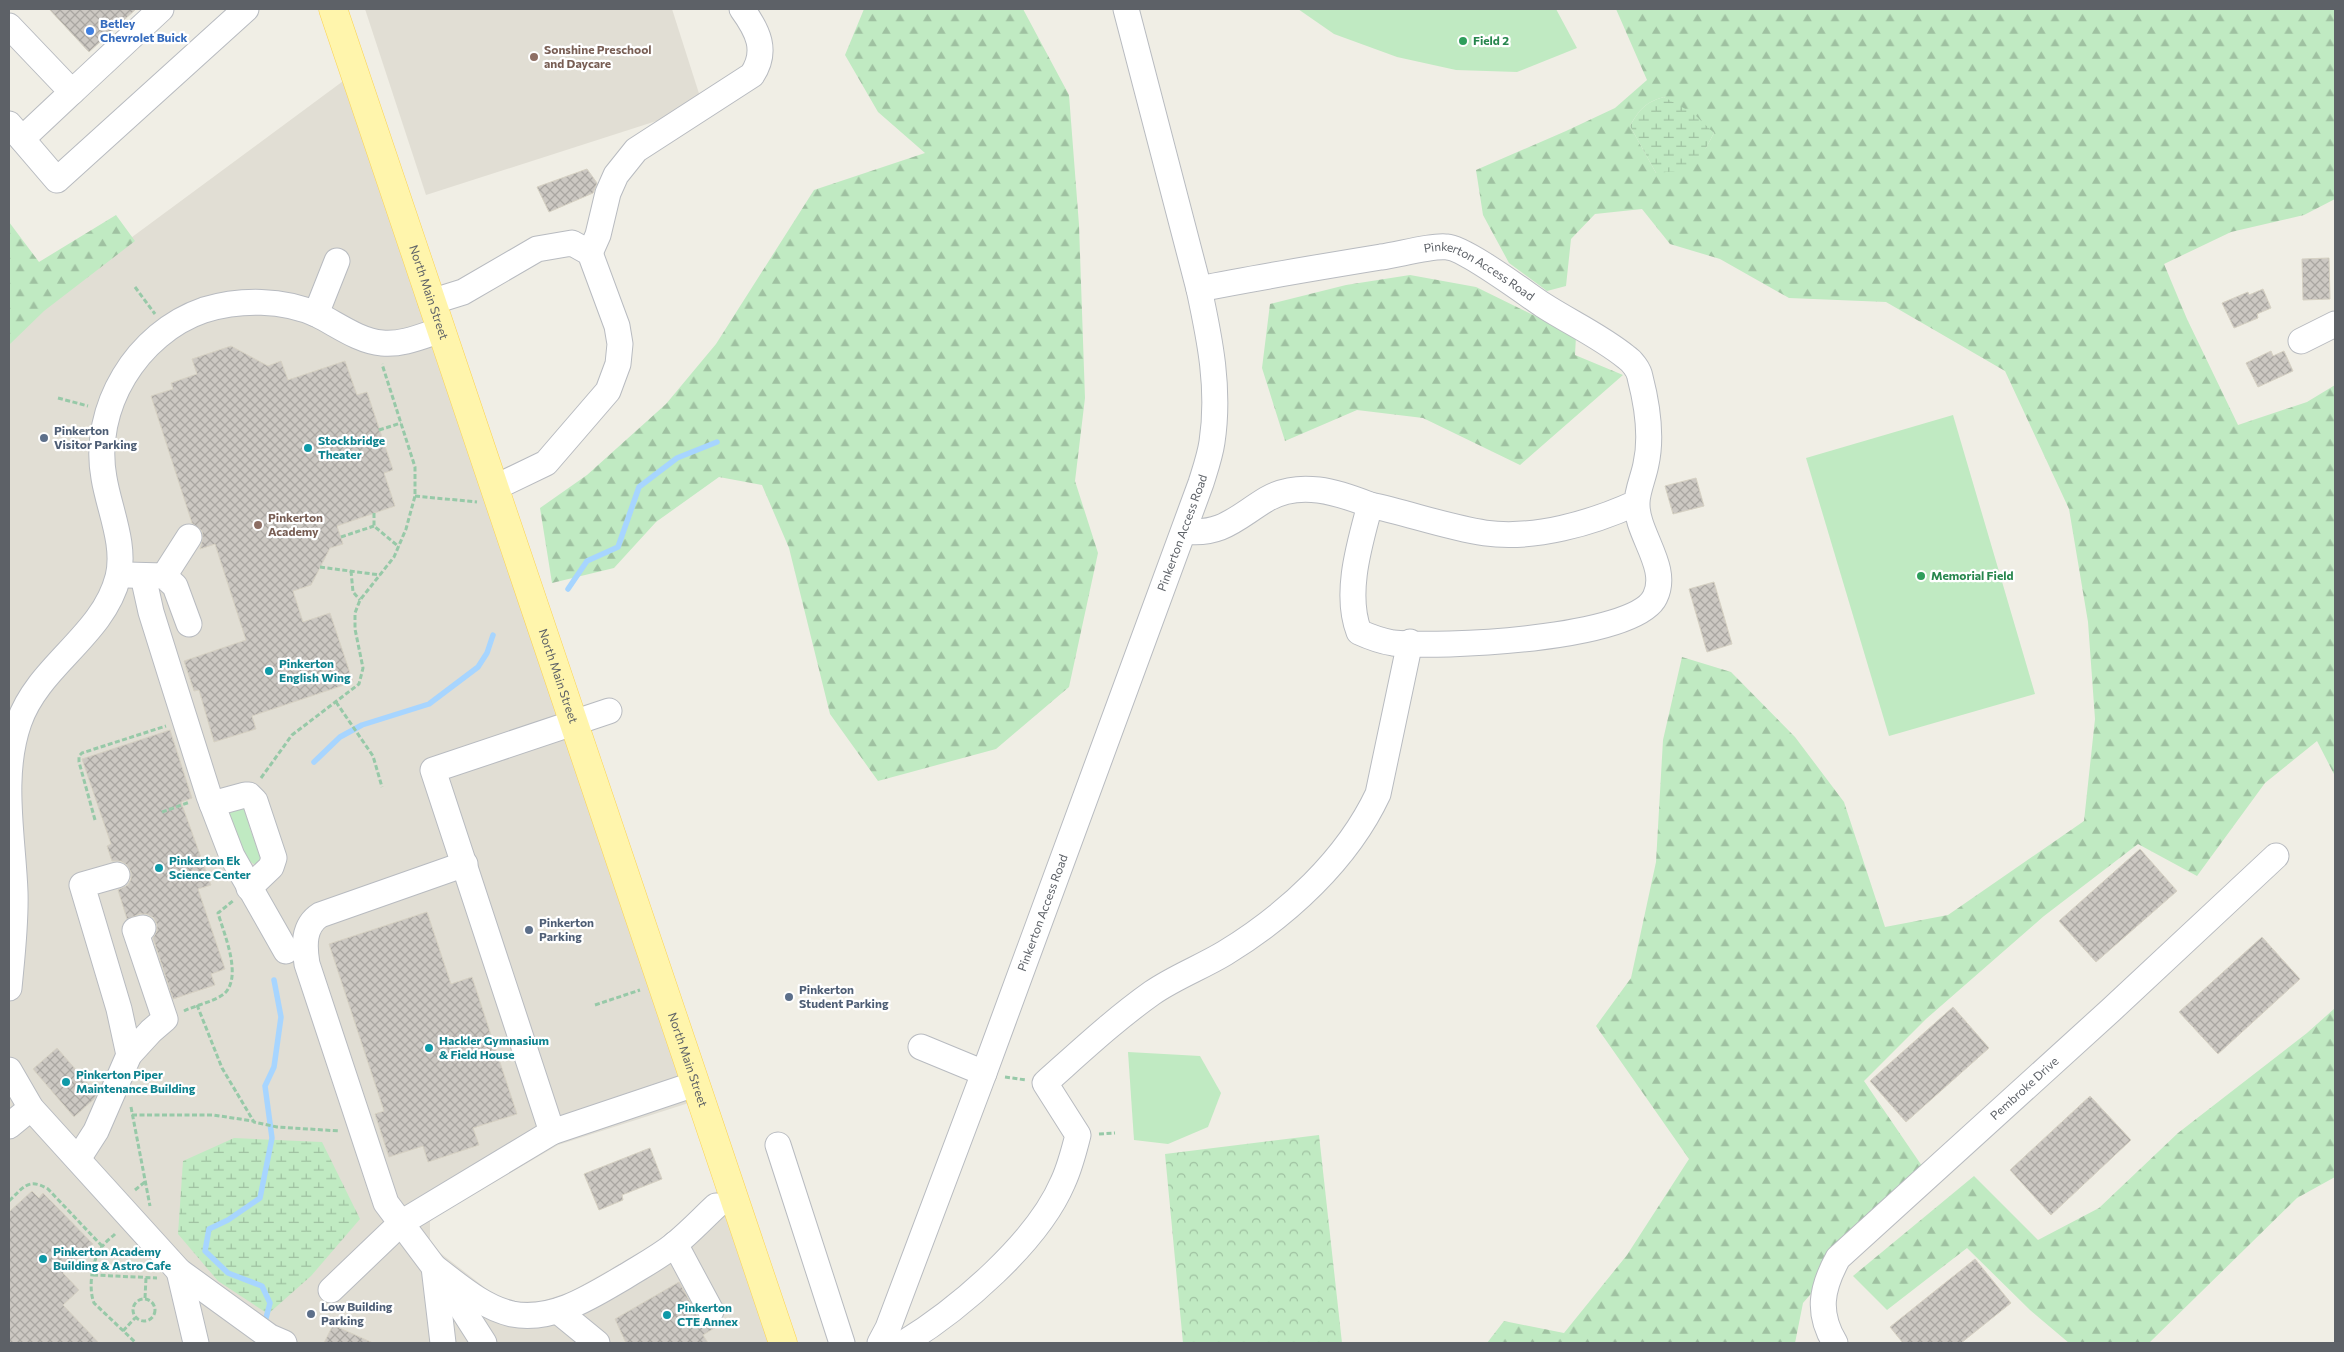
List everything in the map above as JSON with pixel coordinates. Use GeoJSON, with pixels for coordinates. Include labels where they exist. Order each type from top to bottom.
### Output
{"type":"FeatureCollection","features":[{"type":"Feature","properties":{"kind":"main road","name":"North Main Street"},"geometry":{"type":"LineString","coordinates":[[333,9],[441,330],[487,495],[573,722],[783,1343]]}},
{"type":"Feature","properties":{"kind":"street"},"geometry":{"type":"LineString","coordinates":[[161,9],[72,92],[15,132],[56,180],[246,9]]}},
{"type":"Feature","properties":{"kind":"street"},"geometry":{"type":"LineString","coordinates":[[590,253],[598,235],[608,193],[616,175],[636,150],[752,75],[759,65],[761,51],[758,36],[742,9]]}},
{"type":"Feature","properties":{"kind":"street"},"geometry":{"type":"LineString","coordinates":[[1126,9],[1199,289]]}},
{"type":"Feature","properties":{"kind":"street"},"geometry":{"type":"LineString","coordinates":[[9,26],[72,92]]}},
{"type":"Feature","properties":{"kind":"street"},"geometry":{"type":"LineString","coordinates":[[432,302],[463,292],[537,249],[572,243],[590,253],[617,326],[620,344],[618,364],[608,391],[546,463],[487,495]]}},
{"type":"Feature","properties":{"kind":"street","name":"Pinkerton Access Road"},"geometry":{"type":"LineString","coordinates":[[880,1343],[888,1328],[984,1073],[1202,483],[1212,443],[1216,395],[1212,354],[1199,289],[1448,246],[1467,256],[1545,307],[1606,342],[1629,359],[1640,374],[1649,439],[1647,462],[1636,503]]}},
{"type":"Feature","properties":{"kind":"street"},"geometry":{"type":"LineString","coordinates":[[316,314],[337,261]]}},
{"type":"Feature","properties":{"kind":"street"},"geometry":{"type":"LineString","coordinates":[[9,988],[15,914],[10,770],[13,746],[18,723],[35,690],[106,606],[118,575],[119,545],[103,477],[103,435],[114,395],[135,359],[166,329],[202,311],[222,305],[264,302],[284,305],[316,314],[362,338],[381,343],[402,342],[441,330]]}},
{"type":"Feature","properties":{"kind":"street"},"geometry":{"type":"LineString","coordinates":[[2301,341],[2335,324]]}},
{"type":"Feature","properties":{"kind":"street"},"geometry":{"type":"LineString","coordinates":[[1184,531],[1200,533],[1225,526],[1268,498],[1287,491],[1307,489],[1326,490],[1370,505],[1486,533],[1513,534],[1561,528],[1603,518],[1636,503],[1640,521],[1658,572],[1658,588],[1654,600],[1645,608],[1628,616],[1574,632],[1527,640],[1473,644],[1395,643],[1373,638],[1359,632],[1355,622],[1353,607],[1356,566],[1370,505]]}},
{"type":"Feature","properties":{"kind":"street"},"geometry":{"type":"LineString","coordinates":[[189,537],[154,576],[151,612],[211,800],[232,856],[286,951]]}},
{"type":"Feature","properties":{"kind":"street"},"geometry":{"type":"LineString","coordinates":[[118,575],[154,576],[175,586],[189,624]]}},
{"type":"Feature","properties":{"kind":"street"},"geometry":{"type":"LineString","coordinates":[[904,1343],[950,1310],[1007,1259],[1037,1227],[1051,1206],[1063,1183],[1078,1135],[1045,1083],[1113,1023],[1154,992],[1225,953],[1284,910],[1313,884],[1346,846],[1371,810],[1378,794],[1410,642]]}},
{"type":"Feature","properties":{"kind":"street"},"geometry":{"type":"LineString","coordinates":[[552,1132],[433,770],[609,711]]}},
{"type":"Feature","properties":{"kind":"street"},"geometry":{"type":"LineString","coordinates":[[211,800],[249,795],[255,800],[274,858],[271,867],[249,888]]}},
{"type":"Feature","properties":{"kind":"street","name":"Pembroke Drive"},"geometry":{"type":"LineString","coordinates":[[1835,1343],[1825,1324],[1823,1308],[1824,1290],[1829,1274],[1838,1258],[2111,1010],[2276,856]]}},
{"type":"Feature","properties":{"kind":"street"},"geometry":{"type":"LineString","coordinates":[[465,864],[320,915],[312,920],[307,933],[305,952],[307,964],[386,1202],[434,1267],[484,1343]]}},
{"type":"Feature","properties":{"kind":"street"},"geometry":{"type":"LineString","coordinates":[[117,875],[82,885],[120,1009],[129,1055]]}},
{"type":"Feature","properties":{"kind":"street"},"geometry":{"type":"LineString","coordinates":[[78,1159],[96,1131],[129,1055],[165,1019],[139,929],[99,941]]}},
{"type":"Feature","properties":{"kind":"street"},"geometry":{"type":"LineString","coordinates":[[921,1047],[984,1073]]}},
{"type":"Feature","properties":{"kind":"street"},"geometry":{"type":"LineString","coordinates":[[9,1070],[31,1108],[78,1159],[117,1232],[156,1246],[180,1271],[270,1337],[284,1343]]}},
{"type":"Feature","properties":{"kind":"street"},"geometry":{"type":"LineString","coordinates":[[331,1290],[401,1223],[552,1132],[695,1084]]}},
{"type":"Feature","properties":{"kind":"street"},"geometry":{"type":"LineString","coordinates":[[9,1126],[31,1108]]}},
{"type":"Feature","properties":{"kind":"street"},"geometry":{"type":"LineString","coordinates":[[778,1145],[842,1343]]}},
{"type":"Feature","properties":{"kind":"street"},"geometry":{"type":"LineString","coordinates":[[434,1267],[470,1294],[493,1308],[514,1314],[532,1315],[558,1310],[586,1300],[675,1244],[716,1206]]}},
{"type":"Feature","properties":{"kind":"street"},"geometry":{"type":"LineString","coordinates":[[675,1244],[711,1311]]}},
{"type":"Feature","properties":{"kind":"street"},"geometry":{"type":"LineString","coordinates":[[434,1267],[442,1343]]}},
{"type":"Feature","properties":{"kind":"street"},"geometry":{"type":"LineString","coordinates":[[180,1271],[196,1343]]}},
{"type":"Feature","properties":{"kind":"street"},"geometry":{"type":"LineString","coordinates":[[558,1310],[597,1343]]}},
{"type":"Feature","properties":{"kind":"path"},"geometry":{"type":"LineString","coordinates":[[135,287],[152,311]]}},
{"type":"Feature","properties":{"kind":"path"},"geometry":{"type":"LineString","coordinates":[[249,795],[292,735],[301,726],[359,684],[362,675],[362,658],[354,622],[360,600],[380,576],[399,547],[415,496],[415,467],[383,373],[381,357]]}},
{"type":"Feature","properties":{"kind":"path"},"geometry":{"type":"LineString","coordinates":[[58,398],[86,406]]}},
{"type":"Feature","properties":{"kind":"path"},"geometry":{"type":"LineString","coordinates":[[379,430],[401,423]]}},
{"type":"Feature","properties":{"kind":"path"},"geometry":{"type":"LineString","coordinates":[[415,496],[487,495]]}},
{"type":"Feature","properties":{"kind":"path"},"geometry":{"type":"LineString","coordinates":[[374,514],[374,526],[399,547]]}},
{"type":"Feature","properties":{"kind":"path"},"geometry":{"type":"LineString","coordinates":[[341,537],[374,526]]}},
{"type":"Feature","properties":{"kind":"path"},"geometry":{"type":"LineString","coordinates":[[320,567],[380,576]]}},
{"type":"Feature","properties":{"kind":"path"},"geometry":{"type":"LineString","coordinates":[[351,571],[354,592],[360,600]]}},
{"type":"Feature","properties":{"kind":"path"},"geometry":{"type":"LineString","coordinates":[[336,702],[372,756],[382,787]]}},
{"type":"Feature","properties":{"kind":"path"},"geometry":{"type":"LineString","coordinates":[[95,820],[79,762],[79,756],[82,752],[185,720]]}},
{"type":"Feature","properties":{"kind":"path"},"geometry":{"type":"LineString","coordinates":[[162,812],[211,800]]}},
{"type":"Feature","properties":{"kind":"path"},"geometry":{"type":"LineString","coordinates":[[165,1019],[218,997],[225,992],[231,983],[232,967],[218,913],[249,888]]}},
{"type":"Feature","properties":{"kind":"path"},"geometry":{"type":"LineString","coordinates":[[596,1005],[643,989]]}},
{"type":"Feature","properties":{"kind":"path"},"geometry":{"type":"LineString","coordinates":[[197,1005],[222,1068],[254,1122]]}},
{"type":"Feature","properties":{"kind":"path"},"geometry":{"type":"LineString","coordinates":[[131,1099],[132,1115],[146,1181],[156,1246]]}},
{"type":"Feature","properties":{"kind":"path"},"geometry":{"type":"LineString","coordinates":[[132,1115],[213,1115],[267,1126],[340,1131]]}},
{"type":"Feature","properties":{"kind":"path"},"geometry":{"type":"LineString","coordinates":[[9,1201],[26,1185],[33,1182],[40,1184],[117,1232],[94,1262],[91,1296],[94,1302],[136,1343]]}},
{"type":"Feature","properties":{"kind":"path"},"geometry":{"type":"LineString","coordinates":[[93,1275],[165,1278],[180,1271]]}},
{"type":"Feature","properties":{"kind":"path"},"geometry":{"type":"LineString","coordinates":[[135,1318],[133,1312],[134,1305],[144,1298],[146,1278]]}},
{"type":"Feature","properties":{"kind":"path"},"geometry":{"type":"LineString","coordinates":[[135,1318],[146,1322],[155,1314],[153,1303],[144,1298]]}},
{"type":"Feature","properties":{"kind":"path"},"geometry":{"type":"LineString","coordinates":[[123,1331],[135,1318]]}},
{"type":"Feature","properties":{"kind":"shaded area","name":"Sonshine Preschool and Daycare"},"geometry":{"type":"Polygon","coordinates":[[[365,9],[672,9],[703,106],[426,195],[365,9]]]}},
{"type":"Feature","properties":{"kind":"shaded area","name":"Pinkerton Academy"},"geometry":{"type":"Polygon","coordinates":[[[354,73],[701,1099],[558,1145],[430,1220],[430,1245],[493,1294],[511,1302],[542,1301],[570,1292],[657,1243],[728,1182],[783,1343],[9,1343],[9,328],[354,73]]]}},
{"type":"Feature","properties":{"kind":"green space"},"geometry":{"type":"Polygon","coordinates":[[[864,9],[1023,9],[1069,95],[1079,225],[1085,398],[1075,481],[1098,553],[1069,687],[996,749],[878,781],[830,714],[789,548],[762,485],[719,477],[656,522],[614,568],[552,583],[540,508],[587,475],[666,404],[716,344],[814,190],[925,153],[878,112],[845,55],[864,9]]]}},
{"type":"Feature","properties":{"kind":"green space","name":"Field 2"},"geometry":{"type":"Polygon","coordinates":[[[1298,9],[1556,9],[1577,48],[1517,72],[1456,70],[1397,57],[1334,34],[1298,9]]]}},
{"type":"Feature","properties":{"kind":"green space"},"geometry":{"type":"Polygon","coordinates":[[[1616,9],[2335,9],[2335,199],[2304,215],[2231,232],[2164,264],[2187,319],[2238,425],[2307,402],[2335,385],[2335,776],[2317,741],[2265,783],[2197,876],[2138,844],[2044,916],[1926,1019],[1864,1081],[1922,1166],[1803,1303],[1795,1343],[1487,1343],[1504,1321],[1564,1333],[1627,1255],[1689,1159],[1596,1026],[1631,978],[1656,862],[1663,740],[1682,657],[1731,672],[1795,737],[1844,802],[1885,927],[1948,915],[2084,821],[2095,719],[2088,622],[2069,509],[2005,371],[1886,302],[1789,298],[1720,259],[1670,244],[1642,209],[1595,214],[1571,239],[1566,286],[1547,291],[1509,263],[1483,215],[1476,170],[1615,108],[1647,80],[1616,9]],[[1664,97],[1652,101],[1643,107],[1630,126],[1656,173],[1706,148],[1714,133],[1664,97]]]}},
{"type":"Feature","properties":{"kind":"green space"},"geometry":{"type":"Polygon","coordinates":[[[1664,97],[1694,114],[1714,133],[1706,148],[1686,170],[1656,173],[1630,126],[1643,107],[1652,101],[1664,97]]]}},
{"type":"Feature","properties":{"kind":"green space"},"geometry":{"type":"Polygon","coordinates":[[[116,215],[135,241],[44,311],[9,345],[9,222],[39,262],[116,215]]]}},
{"type":"Feature","properties":{"kind":"green space"},"geometry":{"type":"Polygon","coordinates":[[[1410,275],[1476,287],[1576,336],[1575,355],[1623,375],[1520,465],[1423,418],[1357,410],[1285,441],[1262,368],[1270,304],[1346,285],[1410,275]]]}},
{"type":"Feature","properties":{"kind":"green space","name":"Memorial Field"},"geometry":{"type":"Polygon","coordinates":[[[1953,415],[2035,694],[1889,736],[1806,458],[1953,415]]]}},
{"type":"Feature","properties":{"kind":"green space"},"geometry":{"type":"Polygon","coordinates":[[[242,803],[251,823],[249,826],[254,840],[258,842],[264,857],[255,865],[244,857],[226,810],[242,803]]]}},
{"type":"Feature","properties":{"kind":"green space"},"geometry":{"type":"Polygon","coordinates":[[[2335,1008],[2335,1177],[2297,1198],[2149,1343],[2069,1343],[2030,1310],[1967,1248],[1887,1310],[1853,1276],[1974,1176],[2038,1240],[2099,1208],[2178,1133],[2307,1033],[2335,1008]]]}},
{"type":"Feature","properties":{"kind":"green space"},"geometry":{"type":"Polygon","coordinates":[[[1128,1052],[1200,1056],[1221,1093],[1208,1127],[1168,1144],[1134,1140],[1128,1052]]]}},
{"type":"Feature","properties":{"kind":"green space"},"geometry":{"type":"Polygon","coordinates":[[[1319,1135],[1342,1343],[1183,1343],[1165,1154],[1319,1135]]]}},
{"type":"Feature","properties":{"kind":"green space"},"geometry":{"type":"Polygon","coordinates":[[[234,1138],[322,1142],[360,1219],[311,1276],[268,1314],[218,1281],[178,1234],[183,1161],[234,1138]]]}},
{"type":"Feature","properties":{"kind":"building","name":"Betley Chevrolet Buick"},"geometry":{"type":"Polygon","coordinates":[[[49,9],[136,9],[89,52],[49,9]]]}},
{"type":"Feature","properties":{"kind":"building"},"geometry":{"type":"Polygon","coordinates":[[[587,169],[597,183],[593,193],[549,212],[537,187],[587,169]]]}},
{"type":"Feature","properties":{"kind":"building"},"geometry":{"type":"Polygon","coordinates":[[[2329,258],[2330,299],[2303,300],[2302,259],[2329,258]]]}},
{"type":"Feature","properties":{"kind":"building"},"geometry":{"type":"Polygon","coordinates":[[[2263,289],[2271,308],[2257,314],[2258,318],[2234,328],[2222,303],[2248,292],[2249,295],[2263,289]]]}},
{"type":"Feature","properties":{"kind":"building"},"geometry":{"type":"Polygon","coordinates":[[[231,346],[268,366],[281,361],[288,380],[345,361],[357,395],[367,392],[393,470],[384,473],[395,506],[337,526],[343,544],[330,548],[311,585],[293,591],[303,622],[330,613],[353,682],[252,716],[256,729],[214,742],[199,690],[194,691],[184,661],[246,640],[215,544],[200,549],[203,538],[202,531],[192,523],[151,396],[173,389],[171,383],[197,374],[192,359],[231,346]]]}},
{"type":"Feature","properties":{"kind":"building"},"geometry":{"type":"Polygon","coordinates":[[[2271,351],[2273,356],[2284,351],[2293,371],[2258,387],[2246,363],[2271,351]]]}},
{"type":"Feature","properties":{"kind":"building"},"geometry":{"type":"Polygon","coordinates":[[[1696,478],[1704,506],[1673,514],[1665,486],[1696,478]]]}},
{"type":"Feature","properties":{"kind":"building"},"geometry":{"type":"Polygon","coordinates":[[[1714,582],[1732,644],[1707,652],[1689,589],[1714,582]]]}},
{"type":"Feature","properties":{"kind":"building","name":"Pinkerton Ek Science Center"},"geometry":{"type":"Polygon","coordinates":[[[170,730],[192,798],[181,802],[211,885],[198,889],[225,969],[211,974],[215,985],[173,999],[153,938],[157,931],[154,918],[147,914],[140,914],[127,919],[118,890],[128,885],[131,879],[131,872],[127,865],[121,861],[112,861],[107,846],[111,844],[82,759],[170,730]]]}},
{"type":"Feature","properties":{"kind":"building"},"geometry":{"type":"Polygon","coordinates":[[[2140,849],[2177,891],[2096,962],[2059,921],[2140,849]]]}},
{"type":"Feature","properties":{"kind":"building","name":"Hackler Gymnasium & Field House"},"geometry":{"type":"Polygon","coordinates":[[[427,912],[451,984],[472,977],[517,1114],[473,1128],[479,1145],[428,1162],[423,1146],[389,1157],[375,1114],[384,1111],[329,944],[427,912]]]}},
{"type":"Feature","properties":{"kind":"building"},"geometry":{"type":"Polygon","coordinates":[[[2262,937],[2300,979],[2218,1054],[2179,1012],[2262,937]]]}},
{"type":"Feature","properties":{"kind":"building"},"geometry":{"type":"Polygon","coordinates":[[[1953,1007],[1989,1048],[1906,1122],[1870,1081],[1953,1007]]]}},
{"type":"Feature","properties":{"kind":"building","name":"Pinkerton Piper Maintenance Building"},"geometry":{"type":"Polygon","coordinates":[[[57,1048],[97,1094],[74,1117],[33,1069],[57,1048]]]}},
{"type":"Feature","properties":{"kind":"building"},"geometry":{"type":"Polygon","coordinates":[[[2090,1096],[2131,1140],[2051,1215],[2010,1170],[2090,1096]]]}},
{"type":"Feature","properties":{"kind":"building"},"geometry":{"type":"Polygon","coordinates":[[[650,1148],[662,1179],[622,1195],[623,1200],[599,1210],[584,1174],[650,1148]]]}},
{"type":"Feature","properties":{"kind":"building","name":"Pinkerton Academy Building & Astro Cafe"},"geometry":{"type":"Polygon","coordinates":[[[32,1191],[39,1198],[43,1193],[93,1244],[63,1273],[79,1290],[63,1305],[99,1343],[9,1343],[9,1212],[32,1191]]]}},
{"type":"Feature","properties":{"kind":"building"},"geometry":{"type":"Polygon","coordinates":[[[1975,1259],[2011,1303],[1961,1343],[1903,1343],[1890,1327],[1975,1259]]]}},
{"type":"Feature","properties":{"kind":"building","name":"Pinkerton CTE Annex"},"geometry":{"type":"Polygon","coordinates":[[[679,1282],[699,1318],[704,1323],[719,1325],[703,1335],[708,1343],[626,1343],[615,1319],[679,1282]]]}},
{"type":"Feature","properties":{"kind":"building"},"geometry":{"type":"Polygon","coordinates":[[[333,1325],[373,1343],[324,1343],[333,1325]]]}},
{"type":"Feature","properties":{"kind":"waterway"},"geometry":{"type":"LineString","coordinates":[[568,589],[587,561],[618,547],[639,487],[677,458],[717,442]]}},
{"type":"Feature","properties":{"kind":"waterway"},"geometry":{"type":"LineString","coordinates":[[314,762],[340,737],[362,725],[429,704],[478,667],[487,653],[493,635]]}},
{"type":"Feature","properties":{"kind":"waterway"},"geometry":{"type":"LineString","coordinates":[[266,1318],[270,1303],[262,1286],[228,1273],[205,1251],[209,1229],[228,1220],[260,1198],[272,1138],[265,1086],[274,1067],[281,1017],[274,980]]}},
{"type":"Feature","properties":{"kind":"place","name":"Betley Chevrolet Buick"},"geometry":{"type":"Point","coordinates":[90,31]}},
{"type":"Feature","properties":{"kind":"place","name":"Field 2"},"geometry":{"type":"Point","coordinates":[1463,41]}},
{"type":"Feature","properties":{"kind":"place","name":"Sonshine Preschool and Daycare"},"geometry":{"type":"Point","coordinates":[534,57]}},
{"type":"Feature","properties":{"kind":"place","name":"Pinkerton Visitor Parking"},"geometry":{"type":"Point","coordinates":[44,438]}},
{"type":"Feature","properties":{"kind":"place","name":"Stockbridge Theater"},"geometry":{"type":"Point","coordinates":[308,448]}},
{"type":"Feature","properties":{"kind":"place","name":"Pinkerton Academy"},"geometry":{"type":"Point","coordinates":[258,525]}},
{"type":"Feature","properties":{"kind":"place","name":"Memorial Field"},"geometry":{"type":"Point","coordinates":[1921,576]}},
{"type":"Feature","properties":{"kind":"place","name":"Pinkerton English Wing"},"geometry":{"type":"Point","coordinates":[269,671]}},
{"type":"Feature","properties":{"kind":"place","name":"Pinkerton Ek Science Center"},"geometry":{"type":"Point","coordinates":[159,868]}},
{"type":"Feature","properties":{"kind":"place","name":"Pinkerton Parking"},"geometry":{"type":"Point","coordinates":[529,930]}},
{"type":"Feature","properties":{"kind":"place","name":"Pinkerton Student Parking"},"geometry":{"type":"Point","coordinates":[789,997]}},
{"type":"Feature","properties":{"kind":"place","name":"Hackler Gymnasium & Field House"},"geometry":{"type":"Point","coordinates":[429,1048]}},
{"type":"Feature","properties":{"kind":"place","name":"Pinkerton Piper Maintenance Building"},"geometry":{"type":"Point","coordinates":[66,1082]}},
{"type":"Feature","properties":{"kind":"place","name":"Pinkerton Academy Building & Astro Cafe"},"geometry":{"type":"Point","coordinates":[43,1259]}},
{"type":"Feature","properties":{"kind":"place","name":"Low Building Parking"},"geometry":{"type":"Point","coordinates":[311,1314]}},
{"type":"Feature","properties":{"kind":"place","name":"Pinkerton CTE Annex"},"geometry":{"type":"Point","coordinates":[667,1315]}}]}
